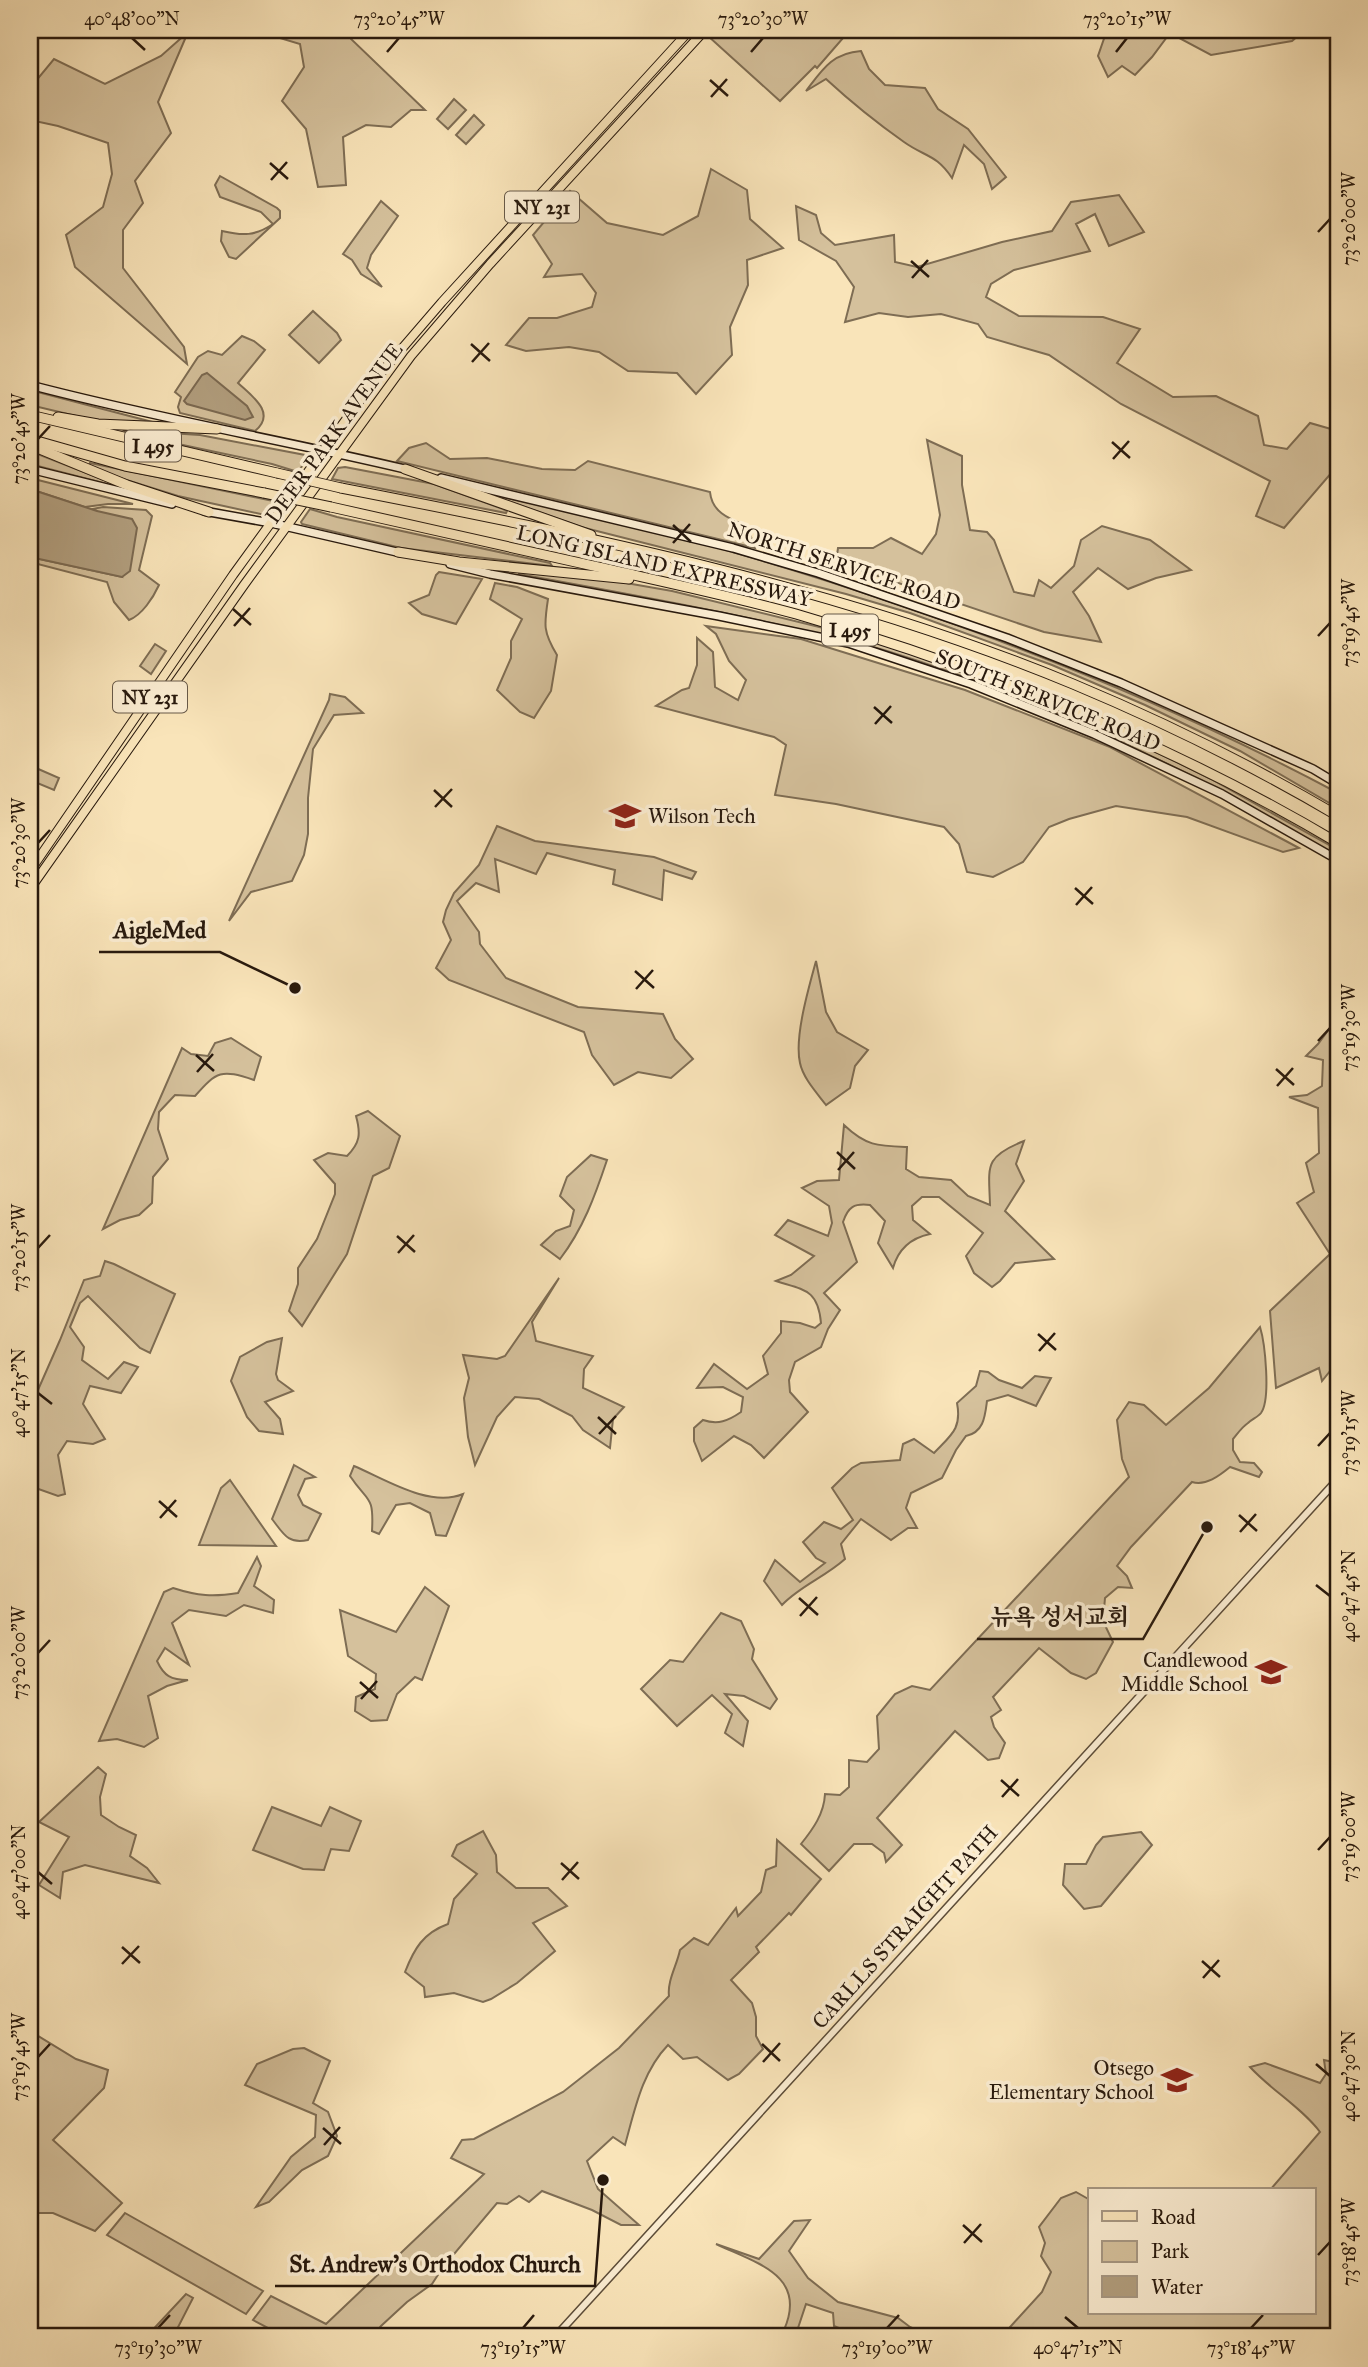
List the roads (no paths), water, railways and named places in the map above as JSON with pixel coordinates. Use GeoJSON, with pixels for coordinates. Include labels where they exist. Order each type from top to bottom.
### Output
{"type":"FeatureCollection","features":[{"type":"Feature","properties":{"kind":"highway"},"geometry":{"type":"LineString","coordinates":[[30,414],[98,424],[217,429]]}},
{"type":"Feature","properties":{"kind":"highway","name":"LONG ISLAND EXPRESSWAY"},"geometry":{"type":"LineString","coordinates":[[30,414],[341,488],[605,542],[800,591],[884,617],[1071,683],[1187,736],[1338,816]]}},
{"type":"Feature","properties":{"kind":"highway","name":"LONG ISLAND EXPRESSWAY"},"geometry":{"type":"LineString","coordinates":[[30,439],[125,466],[331,507],[726,596],[889,642],[1063,705],[1188,761],[1251,793],[1338,843]]}},
{"type":"Feature","properties":{"kind":"highway"},"geometry":{"type":"LineString","coordinates":[[30,445],[127,485],[209,512]]}},
{"type":"Feature","properties":{"kind":"highway"},"geometry":{"type":"LineString","coordinates":[[405,469],[585,532],[605,542]]}},
{"type":"Feature","properties":{"kind":"highway"},"geometry":{"type":"LineString","coordinates":[[398,552],[459,562],[608,576],[726,596]]}},
{"type":"Feature","properties":{"kind":"main road","name":"DEER PARK AVENUE"},"geometry":{"type":"LineString","coordinates":[[30,871],[271,523],[402,346],[690,30]]}},
{"type":"Feature","properties":{"kind":"main road","name":"DEER PARK AVENUE"},"geometry":{"type":"LineString","coordinates":[[30,889],[411,356],[490,264],[705,30]]}},
{"type":"Feature","properties":{"kind":"main road","name":"NORTH SERVICE ROAD"},"geometry":{"type":"LineString","coordinates":[[30,385],[405,469],[733,548],[818,573],[1007,638],[1121,683],[1313,769],[1338,784]]}},
{"type":"Feature","properties":{"kind":"main road","name":"SOUTH SERVICE ROAD"},"geometry":{"type":"LineString","coordinates":[[30,469],[490,574],[593,591],[848,643],[971,684],[1094,734],[1222,794],[1338,860]]}},
{"type":"Feature","properties":{"kind":"main road"},"geometry":{"type":"LineString","coordinates":[[30,871],[39,876]]}},
{"type":"Feature","properties":{"kind":"street","name":"CARLLS STRAIGHT PATH"},"geometry":{"type":"LineString","coordinates":[[555,2337],[1338,1479]]}},
{"type":"Feature","properties":{"kind":"water"},"geometry":{"type":"Polygon","coordinates":[[[207,373],[247,406],[253,417],[245,420],[187,404],[184,401],[202,375],[207,373]]]}},
{"type":"Feature","properties":{"kind":"water"},"geometry":{"type":"Polygon","coordinates":[[[30,489],[97,511],[132,519],[137,528],[130,571],[122,577],[30,557],[30,489]]]}},
{"type":"Feature","properties":{"kind":"place","name":"Wilson Tech"},"geometry":{"type":"Point","coordinates":[625,816]}},
{"type":"Feature","properties":{"kind":"place","name":"AigleMed"},"geometry":{"type":"Point","coordinates":[295,988]}},
{"type":"Feature","properties":{"kind":"place","name":"뉴욕 성서교회"},"geometry":{"type":"Point","coordinates":[1207,1527]}},
{"type":"Feature","properties":{"kind":"place","name":"Candlewood Middle School"},"geometry":{"type":"Point","coordinates":[1271,1672]}},
{"type":"Feature","properties":{"kind":"place","name":"Otsego Elementary School"},"geometry":{"type":"Point","coordinates":[1177,2080]}},
{"type":"Feature","properties":{"kind":"place","name":"St. Andrew's Orthodox Church"},"geometry":{"type":"Point","coordinates":[603,2180]}}]}
